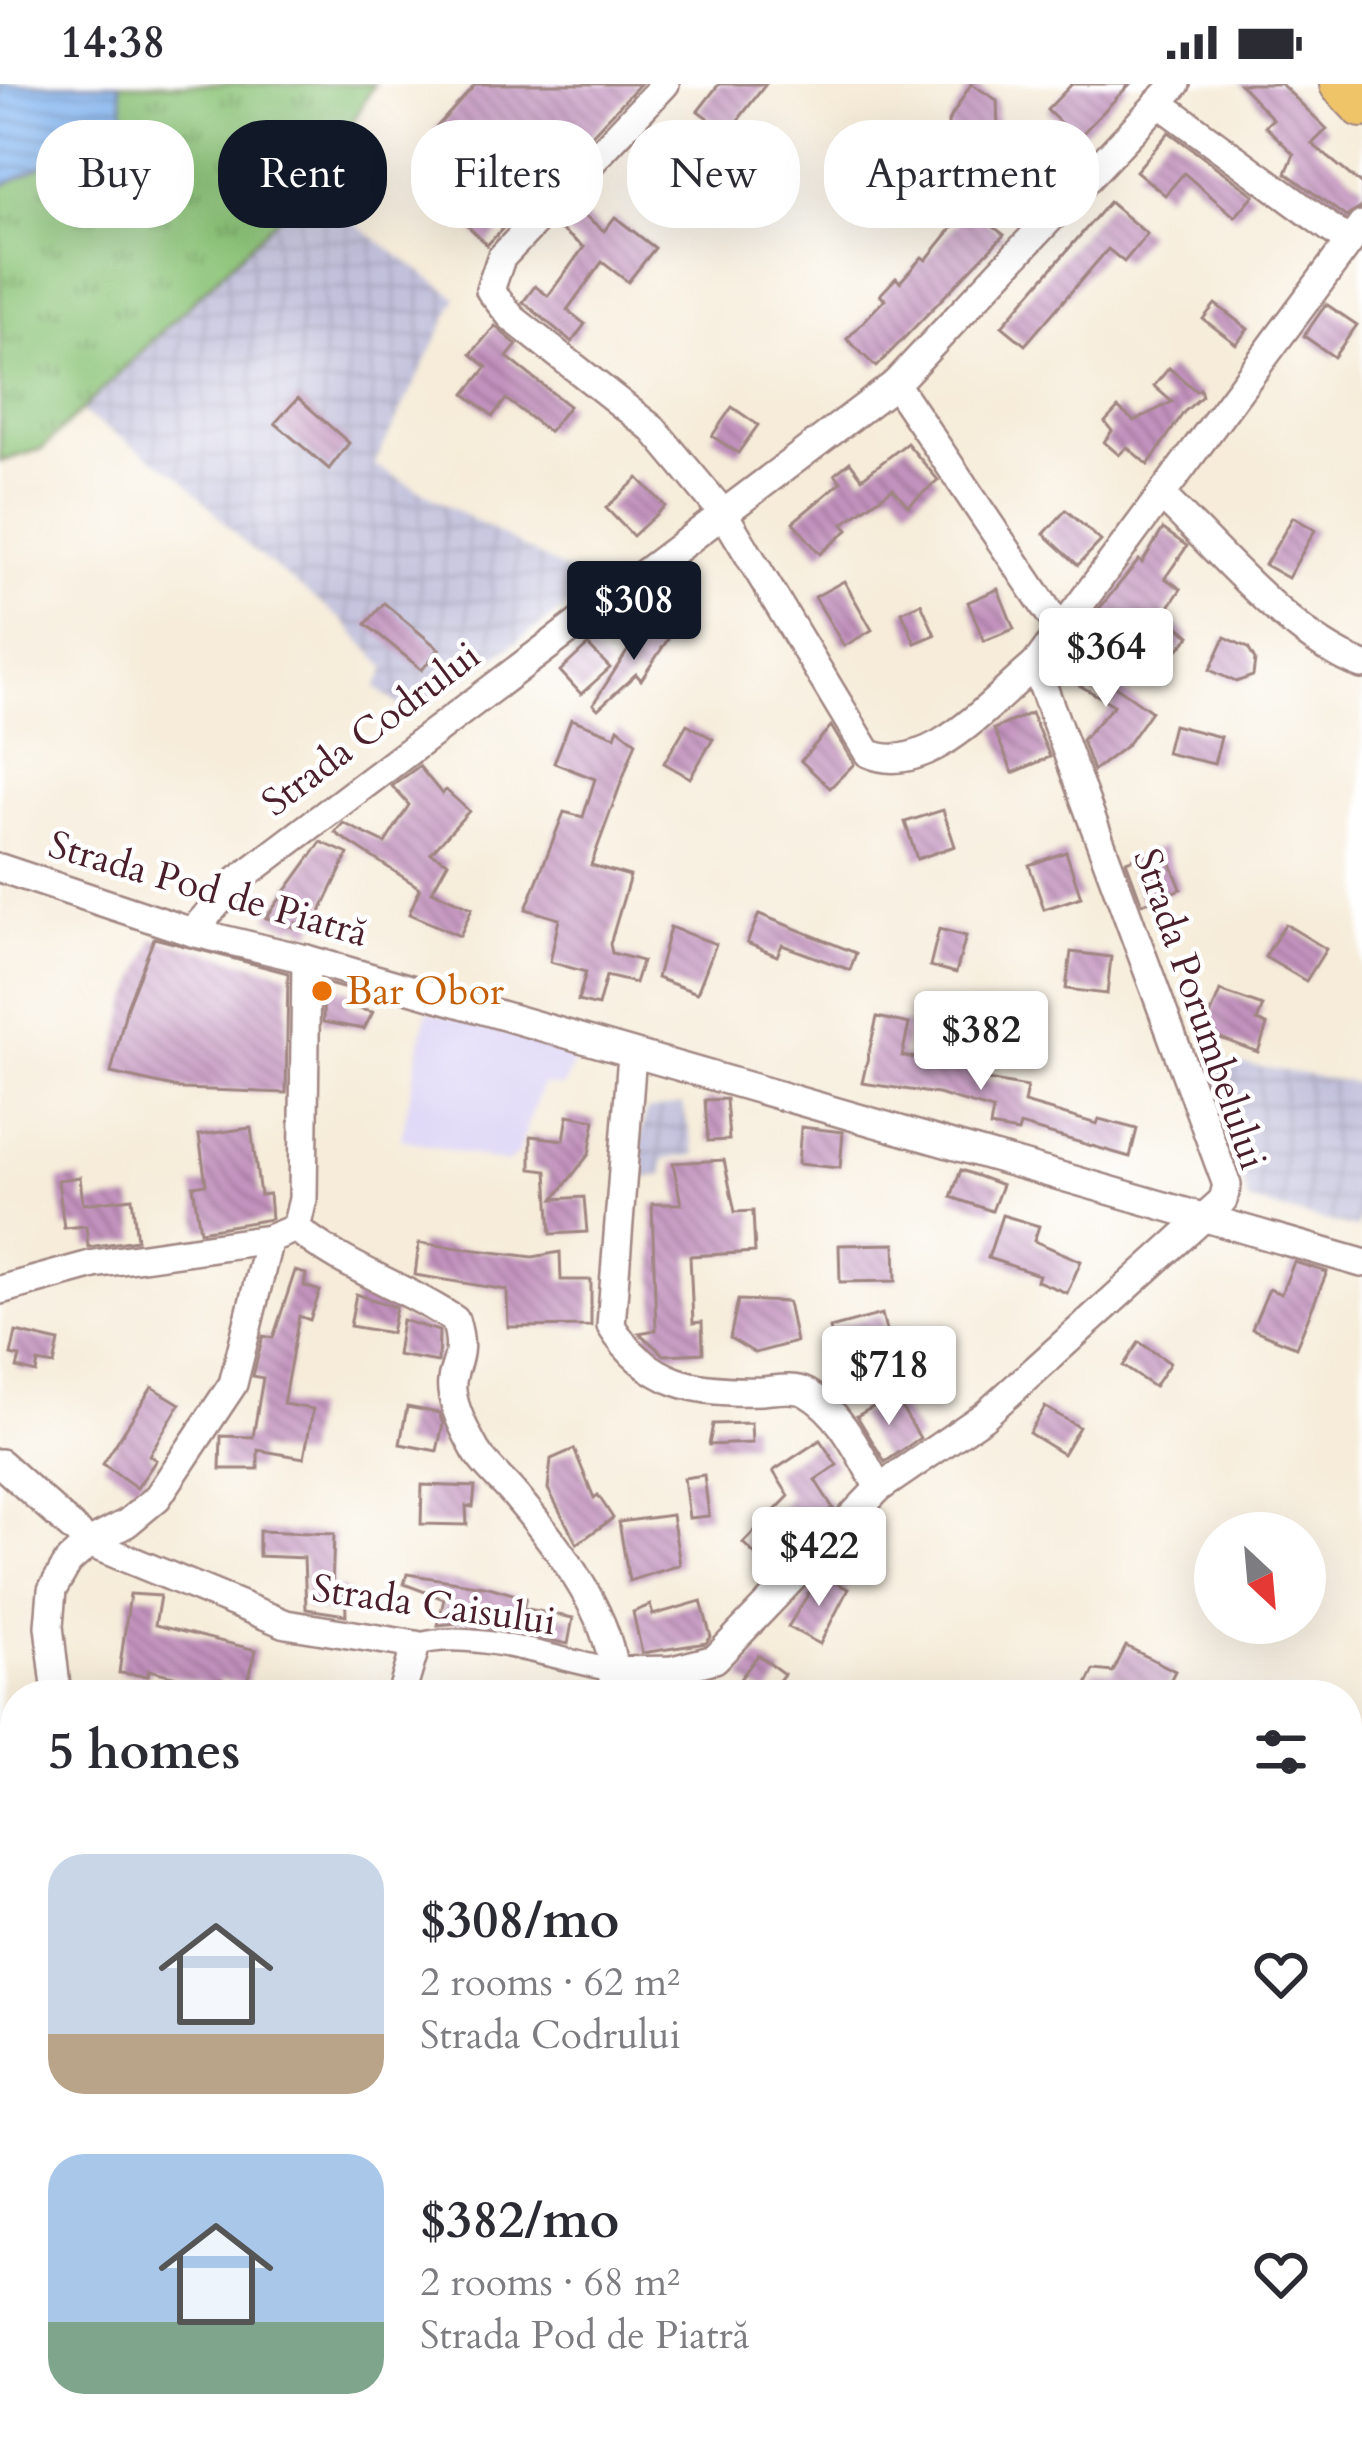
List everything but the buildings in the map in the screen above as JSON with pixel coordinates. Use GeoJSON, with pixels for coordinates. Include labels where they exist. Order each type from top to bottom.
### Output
{"type":"FeatureCollection","features":[{"type":"Feature","properties":{"kind":"main road"},"geometry":{"type":"LineString","coordinates":[[1341,84],[1362,106]]}},
{"type":"Feature","properties":{"kind":"street"},"geometry":{"type":"LineString","coordinates":[[665,84],[501,258],[490,290],[512,317],[653,429],[724,514],[868,753],[886,761],[925,754],[1035,665],[1164,499],[1356,234],[1167,93]]}},
{"type":"Feature","properties":{"kind":"street","name":"Strada Codrului"},"geometry":{"type":"LineString","coordinates":[[192,932],[236,881],[461,706],[895,384],[1167,93]]}},
{"type":"Feature","properties":{"kind":"street"},"geometry":{"type":"LineString","coordinates":[[895,384],[1062,632]]}},
{"type":"Feature","properties":{"kind":"street"},"geometry":{"type":"LineString","coordinates":[[1164,499],[1286,616],[1336,655],[1362,665]]}},
{"type":"Feature","properties":{"kind":"street","name":"Strada Porumbelului"},"geometry":{"type":"LineString","coordinates":[[627,1680],[715,1659],[879,1488],[984,1416],[1223,1200],[1227,1185],[1035,665]]}},
{"type":"Feature","properties":{"kind":"street","name":"Strada Pod de Piatră"},"geometry":{"type":"LineString","coordinates":[[0,868],[192,932],[306,959],[1362,1263]]}},
{"type":"Feature","properties":{"kind":"street"},"geometry":{"type":"LineString","coordinates":[[296,1228],[303,1199],[306,959]]}},
{"type":"Feature","properties":{"kind":"street"},"geometry":{"type":"LineString","coordinates":[[632,1054],[611,1326],[632,1359],[660,1377],[719,1392],[802,1389],[826,1406],[879,1488]]}},
{"type":"Feature","properties":{"kind":"street"},"geometry":{"type":"LineString","coordinates":[[0,1290],[116,1260],[269,1239],[296,1228]]}},
{"type":"Feature","properties":{"kind":"street"},"geometry":{"type":"LineString","coordinates":[[296,1228],[325,1252],[400,1286],[455,1319],[462,1342],[450,1386],[477,1453],[563,1560],[608,1635],[614,1680]]}},
{"type":"Feature","properties":{"kind":"street"},"geometry":{"type":"LineString","coordinates":[[55,1680],[49,1626],[52,1590],[68,1562],[88,1543],[127,1523],[157,1498],[233,1384],[269,1239]]}},
{"type":"Feature","properties":{"kind":"street","name":"Strada Caisului"},"geometry":{"type":"LineString","coordinates":[[0,1463],[88,1543],[286,1624],[416,1645],[433,1640],[507,1647],[605,1680]]}},
{"type":"Feature","properties":{"kind":"street"},"geometry":{"type":"LineString","coordinates":[[406,1680],[416,1645]]}},
{"type":"Feature","properties":{"kind":"shaded area"},"geometry":{"type":"Polygon","coordinates":[[[218,184],[218,228],[361,228],[457,298],[374,465],[595,587],[412,715],[376,688],[386,668],[343,621],[247,546],[180,476],[24,375],[174,228],[194,228],[194,208],[218,184]]]}},
{"type":"Feature","properties":{"kind":"shaded area"},"geometry":{"type":"Polygon","coordinates":[[[427,1011],[577,1053],[564,1086],[542,1085],[517,1155],[507,1163],[401,1139],[427,1011]]]}},
{"type":"Feature","properties":{"kind":"shaded area"},"geometry":{"type":"Polygon","coordinates":[[[1195,1056],[1356,1083],[1362,1069],[1362,1213],[1356,1229],[1248,1201],[1232,1143],[1195,1056]]]}},
{"type":"Feature","properties":{"kind":"shaded area"},"geometry":{"type":"Polygon","coordinates":[[[682,1104],[696,1155],[663,1159],[664,1175],[632,1179],[647,1110],[682,1104]]]}},
{"type":"Feature","properties":{"kind":"green space"},"geometry":{"type":"Polygon","coordinates":[[[0,84],[374,84],[354,120],[218,120],[218,228],[268,228],[42,449],[0,462],[0,84]]]}},
{"type":"Feature","properties":{"kind":"water"},"geometry":{"type":"Polygon","coordinates":[[[0,84],[119,84],[124,113],[119,120],[36,120],[36,169],[0,187],[0,84]]]}},
{"type":"Feature","properties":{"kind":"place","name":"Bar Obor"},"geometry":{"type":"Point","coordinates":[322,991]}}]}
